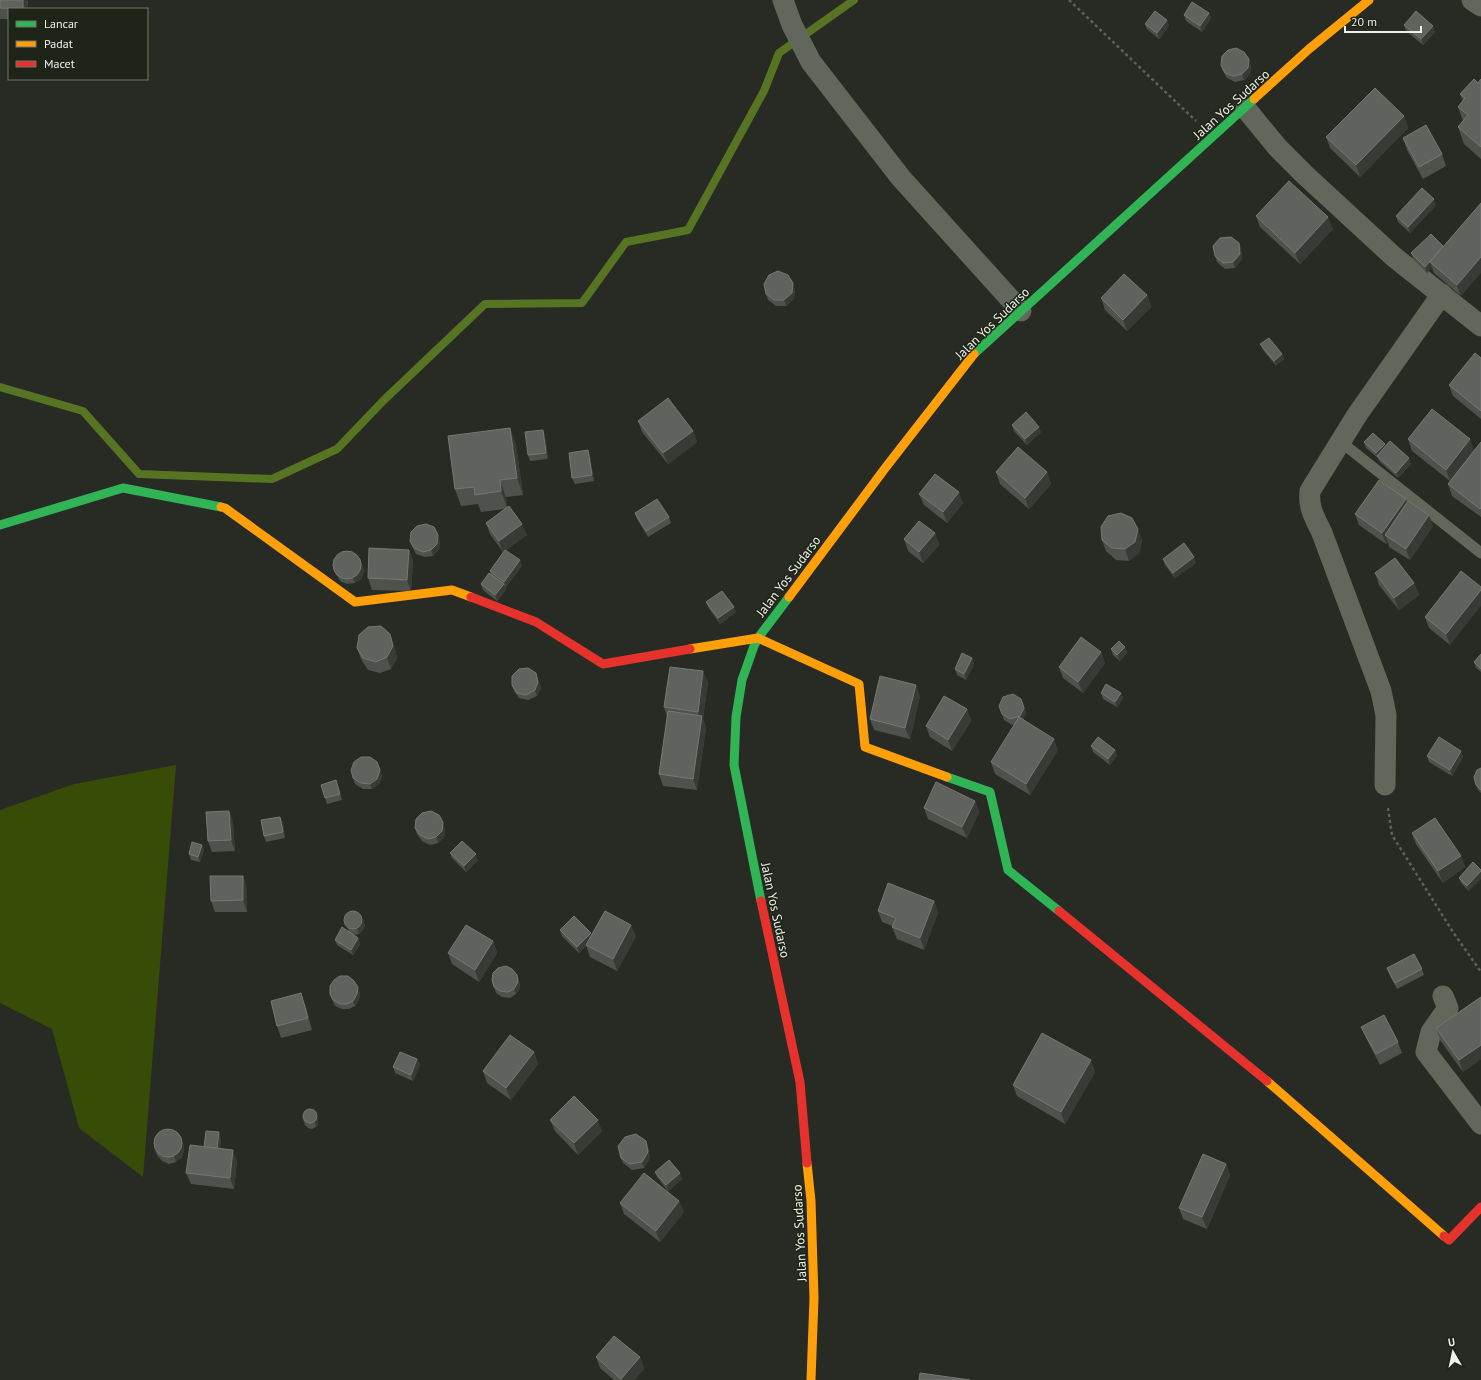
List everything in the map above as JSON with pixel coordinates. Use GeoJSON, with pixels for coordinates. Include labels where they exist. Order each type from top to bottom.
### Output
{"type":"FeatureCollection","features":[{"type":"Feature","properties":{"kind":"street"},"geometry":{"type":"LineString","coordinates":[[783,0],[792,25],[811,62],[901,178],[1021,311]]}},
{"type":"Feature","properties":{"kind":"street","name":"Jalan Yos Sudarso"},"geometry":{"type":"LineString","coordinates":[[811,1380],[814,1298],[812,1201],[800,1082],[734,765],[734,745],[744,671],[758,638],[886,467],[972,356],[1156,188],[1246,109],[1309,49],[1369,0]]}},
{"type":"Feature","properties":{"kind":"street"},"geometry":{"type":"LineString","coordinates":[[1472,0],[1481,6]]}},
{"type":"Feature","properties":{"kind":"street"},"geometry":{"type":"LineString","coordinates":[[1246,109],[1278,148],[1304,174],[1394,257],[1481,326]]}},
{"type":"Feature","properties":{"kind":"street"},"geometry":{"type":"LineString","coordinates":[[1385,785],[1386,715],[1381,691],[1309,502],[1310,491],[1357,415],[1442,294]]}},
{"type":"Feature","properties":{"kind":"street"},"geometry":{"type":"LineString","coordinates":[[0,525],[123,488],[225,508],[355,602],[452,590],[536,622],[603,664],[758,638],[859,684],[865,747],[990,792],[1008,870],[1287,1097],[1449,1240],[1481,1207]]}},
{"type":"Feature","properties":{"kind":"street"},"geometry":{"type":"LineString","coordinates":[[1443,996],[1448,1008],[1431,1032],[1426,1052],[1481,1124]]}},
{"type":"Feature","properties":{"kind":"lane"},"geometry":{"type":"LineString","coordinates":[[1341,442],[1481,554]]}},
{"type":"Feature","properties":{"kind":"path"},"geometry":{"type":"LineString","coordinates":[[1070,0],[1214,138]]}},
{"type":"Feature","properties":{"kind":"path"},"geometry":{"type":"LineString","coordinates":[[1385,785],[1392,835],[1453,932],[1481,972]]}},
{"type":"Feature","properties":{"kind":"green space"},"geometry":{"type":"Polygon","coordinates":[[[176,765],[143,1177],[79,1128],[52,1029],[0,1003],[0,810],[74,784],[176,765]]]}},
{"type":"Feature","properties":{"kind":"building"},"geometry":{"type":"Polygon","coordinates":[[[0,0],[23,0],[23,8],[0,8],[0,0]]]}},
{"type":"Feature","properties":{"kind":"building"},"geometry":{"type":"Polygon","coordinates":[[[1192,2],[1209,13],[1200,26],[1184,15],[1192,2]]]}},
{"type":"Feature","properties":{"kind":"building"},"geometry":{"type":"Polygon","coordinates":[[[1155,11],[1167,20],[1157,33],[1145,24],[1155,11]]]}},
{"type":"Feature","properties":{"kind":"building"},"geometry":{"type":"Polygon","coordinates":[[[1416,11],[1433,26],[1421,39],[1404,25],[1416,11]]]}},
{"type":"Feature","properties":{"kind":"building"},"geometry":{"type":"Polygon","coordinates":[[[1236,48],[1244,52],[1249,59],[1248,68],[1242,74],[1233,76],[1225,73],[1221,65],[1222,56],[1228,50],[1236,48]]]}},
{"type":"Feature","properties":{"kind":"building"},"geometry":{"type":"Polygon","coordinates":[[[1474,79],[1478,83],[1481,79],[1481,147],[1458,127],[1468,115],[1458,107],[1465,98],[1460,94],[1474,79]]]}},
{"type":"Feature","properties":{"kind":"building"},"geometry":{"type":"Polygon","coordinates":[[[1375,88],[1404,116],[1356,165],[1326,137],[1375,88]]]}},
{"type":"Feature","properties":{"kind":"building"},"geometry":{"type":"Polygon","coordinates":[[[1426,125],[1442,154],[1419,167],[1403,138],[1426,125]]]}},
{"type":"Feature","properties":{"kind":"building"},"geometry":{"type":"Polygon","coordinates":[[[1289,181],[1328,217],[1295,253],[1256,216],[1289,181]]]}},
{"type":"Feature","properties":{"kind":"building"},"geometry":{"type":"Polygon","coordinates":[[[1422,188],[1434,199],[1408,227],[1396,216],[1422,188]]]}},
{"type":"Feature","properties":{"kind":"building"},"geometry":{"type":"Polygon","coordinates":[[[1481,203],[1481,257],[1457,285],[1430,262],[1481,203]]]}},
{"type":"Feature","properties":{"kind":"building"},"geometry":{"type":"Polygon","coordinates":[[[1431,234],[1443,246],[1425,267],[1411,253],[1431,234]]]}},
{"type":"Feature","properties":{"kind":"building"},"geometry":{"type":"Polygon","coordinates":[[[1231,237],[1239,243],[1240,254],[1233,262],[1223,263],[1215,256],[1213,246],[1220,238],[1231,237]]]}},
{"type":"Feature","properties":{"kind":"building"},"geometry":{"type":"Polygon","coordinates":[[[778,271],[788,275],[793,283],[792,293],[784,300],[774,300],[766,294],[764,284],[769,275],[778,271]]]}},
{"type":"Feature","properties":{"kind":"building"},"geometry":{"type":"Polygon","coordinates":[[[1124,274],[1147,295],[1123,320],[1101,298],[1124,274]]]}},
{"type":"Feature","properties":{"kind":"building"},"geometry":{"type":"Polygon","coordinates":[[[1269,338],[1282,354],[1274,361],[1260,344],[1269,338]]]}},
{"type":"Feature","properties":{"kind":"building"},"geometry":{"type":"Polygon","coordinates":[[[1475,353],[1481,358],[1481,411],[1449,385],[1475,353]]]}},
{"type":"Feature","properties":{"kind":"building"},"geometry":{"type":"Polygon","coordinates":[[[668,398],[693,431],[663,453],[638,421],[668,398]]]}},
{"type":"Feature","properties":{"kind":"building"},"geometry":{"type":"Polygon","coordinates":[[[1432,409],[1470,439],[1446,470],[1408,439],[1432,409]]]}},
{"type":"Feature","properties":{"kind":"building"},"geometry":{"type":"Polygon","coordinates":[[[1026,412],[1039,427],[1025,439],[1012,425],[1026,412]]]}},
{"type":"Feature","properties":{"kind":"building"},"geometry":{"type":"Polygon","coordinates":[[[510,428],[517,478],[500,480],[501,491],[475,495],[474,487],[455,489],[448,436],[510,428]]]}},
{"type":"Feature","properties":{"kind":"building"},"geometry":{"type":"Polygon","coordinates":[[[543,430],[546,453],[528,455],[525,432],[543,430]]]}},
{"type":"Feature","properties":{"kind":"building"},"geometry":{"type":"Polygon","coordinates":[[[1373,433],[1385,444],[1376,453],[1364,442],[1373,433]]]}},
{"type":"Feature","properties":{"kind":"building"},"geometry":{"type":"Polygon","coordinates":[[[1390,441],[1409,458],[1396,473],[1377,456],[1390,441]]]}},
{"type":"Feature","properties":{"kind":"building"},"geometry":{"type":"Polygon","coordinates":[[[1481,442],[1481,508],[1480,509],[1448,484],[1481,442]]]}},
{"type":"Feature","properties":{"kind":"building"},"geometry":{"type":"Polygon","coordinates":[[[1018,447],[1047,472],[1025,498],[996,472],[1018,447]]]}},
{"type":"Feature","properties":{"kind":"building"},"geometry":{"type":"Polygon","coordinates":[[[588,450],[592,475],[572,478],[569,453],[588,450]]]}},
{"type":"Feature","properties":{"kind":"building"},"geometry":{"type":"Polygon","coordinates":[[[935,474],[959,492],[943,512],[919,494],[935,474]]]}},
{"type":"Feature","properties":{"kind":"building"},"geometry":{"type":"Polygon","coordinates":[[[1379,480],[1406,499],[1382,533],[1355,514],[1379,480]]]}},
{"type":"Feature","properties":{"kind":"building"},"geometry":{"type":"Polygon","coordinates":[[[657,499],[669,517],[646,531],[635,513],[657,499]]]}},
{"type":"Feature","properties":{"kind":"building"},"geometry":{"type":"Polygon","coordinates":[[[1408,501],[1429,515],[1406,549],[1385,535],[1408,501]]]}},
{"type":"Feature","properties":{"kind":"building"},"geometry":{"type":"Polygon","coordinates":[[[509,506],[522,524],[499,541],[486,523],[509,506]]]}},
{"type":"Feature","properties":{"kind":"building"},"geometry":{"type":"Polygon","coordinates":[[[1121,513],[1132,518],[1138,529],[1135,542],[1125,549],[1112,548],[1102,540],[1101,527],[1108,516],[1121,513]]]}},
{"type":"Feature","properties":{"kind":"building"},"geometry":{"type":"Polygon","coordinates":[[[919,521],[935,533],[919,552],[904,539],[919,521]]]}},
{"type":"Feature","properties":{"kind":"building"},"geometry":{"type":"Polygon","coordinates":[[[426,524],[434,527],[438,535],[437,544],[431,550],[423,552],[414,548],[410,541],[411,532],[417,526],[426,524]]]}},
{"type":"Feature","properties":{"kind":"building"},"geometry":{"type":"Polygon","coordinates":[[[1184,543],[1194,557],[1173,573],[1163,559],[1184,543]]]}},
{"type":"Feature","properties":{"kind":"building"},"geometry":{"type":"Polygon","coordinates":[[[369,548],[409,550],[407,580],[368,578],[369,548]]]}},
{"type":"Feature","properties":{"kind":"building"},"geometry":{"type":"Polygon","coordinates":[[[505,550],[520,560],[504,582],[490,571],[505,550]]]}},
{"type":"Feature","properties":{"kind":"building"},"geometry":{"type":"Polygon","coordinates":[[[347,551],[357,555],[361,565],[357,575],[347,579],[337,575],[333,565],[337,555],[347,551]]]}},
{"type":"Feature","properties":{"kind":"building"},"geometry":{"type":"Polygon","coordinates":[[[1395,558],[1414,583],[1394,598],[1375,573],[1395,558]]]}},
{"type":"Feature","properties":{"kind":"building"},"geometry":{"type":"Polygon","coordinates":[[[1461,571],[1481,587],[1481,590],[1446,634],[1425,617],[1461,571]]]}},
{"type":"Feature","properties":{"kind":"building"},"geometry":{"type":"Polygon","coordinates":[[[489,573],[504,584],[495,595],[481,584],[489,573]]]}},
{"type":"Feature","properties":{"kind":"building"},"geometry":{"type":"Polygon","coordinates":[[[722,591],[734,607],[718,618],[706,602],[722,591]]]}},
{"type":"Feature","properties":{"kind":"building"},"geometry":{"type":"Polygon","coordinates":[[[381,626],[390,634],[393,646],[387,657],[376,662],[363,658],[357,648],[359,635],[368,627],[381,626]]]}},
{"type":"Feature","properties":{"kind":"building"},"geometry":{"type":"Polygon","coordinates":[[[1081,637],[1101,652],[1078,682],[1059,667],[1081,637]]]}},
{"type":"Feature","properties":{"kind":"building"},"geometry":{"type":"Polygon","coordinates":[[[1119,641],[1125,647],[1117,655],[1111,649],[1119,641]]]}},
{"type":"Feature","properties":{"kind":"building"},"geometry":{"type":"Polygon","coordinates":[[[962,653],[972,658],[964,674],[955,669],[962,653]]]}},
{"type":"Feature","properties":{"kind":"building"},"geometry":{"type":"Polygon","coordinates":[[[1481,654],[1481,669],[1474,662],[1481,654]]]}},
{"type":"Feature","properties":{"kind":"building"},"geometry":{"type":"Polygon","coordinates":[[[670,667],[703,671],[698,712],[664,707],[670,667]]]}},
{"type":"Feature","properties":{"kind":"building"},"geometry":{"type":"Polygon","coordinates":[[[528,668],[536,673],[538,682],[535,690],[526,695],[517,693],[512,685],[512,676],[519,669],[528,668]]]}},
{"type":"Feature","properties":{"kind":"building"},"geometry":{"type":"Polygon","coordinates":[[[880,676],[916,685],[905,728],[870,719],[880,676]]]}},
{"type":"Feature","properties":{"kind":"building"},"geometry":{"type":"Polygon","coordinates":[[[1106,684],[1121,693],[1115,702],[1101,693],[1106,684]]]}},
{"type":"Feature","properties":{"kind":"building"},"geometry":{"type":"Polygon","coordinates":[[[1013,694],[1021,699],[1024,708],[1020,716],[1010,719],[1002,714],[999,706],[1003,697],[1013,694]]]}},
{"type":"Feature","properties":{"kind":"building"},"geometry":{"type":"Polygon","coordinates":[[[944,696],[967,709],[948,740],[926,726],[944,696]]]}},
{"type":"Feature","properties":{"kind":"building"},"geometry":{"type":"Polygon","coordinates":[[[668,711],[702,716],[693,779],[659,774],[668,711]]]}},
{"type":"Feature","properties":{"kind":"building"},"geometry":{"type":"Polygon","coordinates":[[[1019,717],[1054,739],[1026,784],[991,762],[1019,717]]]}},
{"type":"Feature","properties":{"kind":"building"},"geometry":{"type":"Polygon","coordinates":[[[1098,737],[1115,750],[1108,759],[1091,746],[1098,737]]]}},
{"type":"Feature","properties":{"kind":"building"},"geometry":{"type":"Polygon","coordinates":[[[1439,737],[1461,751],[1450,770],[1427,756],[1439,737]]]}},
{"type":"Feature","properties":{"kind":"building"},"geometry":{"type":"Polygon","coordinates":[[[361,757],[370,757],[377,762],[380,770],[377,779],[370,784],[361,783],[353,778],[351,770],[354,762],[361,757]]]}},
{"type":"Feature","properties":{"kind":"building"},"geometry":{"type":"Polygon","coordinates":[[[1481,768],[1481,790],[1476,785],[1474,777],[1477,770],[1481,768]]]}},
{"type":"Feature","properties":{"kind":"building"},"geometry":{"type":"Polygon","coordinates":[[[336,780],[340,794],[325,798],[321,785],[336,780]]]}},
{"type":"Feature","properties":{"kind":"building"},"geometry":{"type":"Polygon","coordinates":[[[936,782],[975,801],[962,827],[924,808],[936,782]]]}},
{"type":"Feature","properties":{"kind":"building"},"geometry":{"type":"Polygon","coordinates":[[[229,811],[231,840],[208,841],[206,812],[229,811]]]}},
{"type":"Feature","properties":{"kind":"building"},"geometry":{"type":"Polygon","coordinates":[[[431,811],[439,815],[443,822],[442,831],[436,837],[428,839],[420,835],[415,828],[416,819],[422,813],[431,811]]]}},
{"type":"Feature","properties":{"kind":"building"},"geometry":{"type":"Polygon","coordinates":[[[280,817],[283,832],[264,836],[261,820],[280,817]]]}},
{"type":"Feature","properties":{"kind":"building"},"geometry":{"type":"Polygon","coordinates":[[[1435,818],[1461,856],[1438,871],[1412,833],[1435,818]]]}},
{"type":"Feature","properties":{"kind":"building"},"geometry":{"type":"Polygon","coordinates":[[[462,841],[476,854],[464,866],[450,853],[462,841]]]}},
{"type":"Feature","properties":{"kind":"building"},"geometry":{"type":"Polygon","coordinates":[[[192,842],[202,845],[198,857],[189,854],[192,842]]]}},
{"type":"Feature","properties":{"kind":"building"},"geometry":{"type":"Polygon","coordinates":[[[1473,862],[1481,871],[1467,886],[1459,878],[1473,862]]]}},
{"type":"Feature","properties":{"kind":"building"},"geometry":{"type":"Polygon","coordinates":[[[210,876],[243,876],[243,900],[211,901],[210,876]]]}},
{"type":"Feature","properties":{"kind":"building"},"geometry":{"type":"Polygon","coordinates":[[[888,883],[934,901],[920,938],[892,927],[896,918],[878,911],[888,883]]]}},
{"type":"Feature","properties":{"kind":"building"},"geometry":{"type":"Polygon","coordinates":[[[353,911],[359,914],[362,920],[359,926],[353,929],[347,926],[344,920],[347,914],[353,911]]]}},
{"type":"Feature","properties":{"kind":"building"},"geometry":{"type":"Polygon","coordinates":[[[605,911],[631,925],[613,959],[586,945],[605,911]]]}},
{"type":"Feature","properties":{"kind":"building"},"geometry":{"type":"Polygon","coordinates":[[[574,916],[591,933],[577,947],[560,930],[574,916]]]}},
{"type":"Feature","properties":{"kind":"building"},"geometry":{"type":"Polygon","coordinates":[[[466,925],[493,941],[475,970],[448,953],[466,925]]]}},
{"type":"Feature","properties":{"kind":"building"},"geometry":{"type":"Polygon","coordinates":[[[342,927],[358,938],[351,950],[335,940],[342,927]]]}},
{"type":"Feature","properties":{"kind":"building"},"geometry":{"type":"Polygon","coordinates":[[[1414,954],[1422,969],[1395,983],[1387,968],[1414,954]]]}},
{"type":"Feature","properties":{"kind":"building"},"geometry":{"type":"Polygon","coordinates":[[[506,966],[512,969],[517,975],[518,982],[514,989],[508,992],[500,991],[494,987],[492,980],[493,973],[498,968],[506,966]]]}},
{"type":"Feature","properties":{"kind":"building"},"geometry":{"type":"Polygon","coordinates":[[[340,976],[348,976],[358,987],[357,994],[353,1001],[347,1004],[340,1004],[333,1000],[330,994],[330,986],[334,980],[340,976]]]}},
{"type":"Feature","properties":{"kind":"building"},"geometry":{"type":"Polygon","coordinates":[[[301,993],[308,1018],[277,1026],[271,1001],[301,993]]]}},
{"type":"Feature","properties":{"kind":"building"},"geometry":{"type":"Polygon","coordinates":[[[1481,997],[1481,1045],[1459,1060],[1436,1028],[1481,997]]]}},
{"type":"Feature","properties":{"kind":"building"},"geometry":{"type":"Polygon","coordinates":[[[1384,1015],[1398,1042],[1376,1054],[1361,1027],[1384,1015]]]}},
{"type":"Feature","properties":{"kind":"building"},"geometry":{"type":"Polygon","coordinates":[[[1042,1033],[1091,1060],[1061,1112],[1013,1085],[1042,1033]]]}},
{"type":"Feature","properties":{"kind":"building"},"geometry":{"type":"Polygon","coordinates":[[[510,1035],[534,1052],[506,1088],[483,1071],[510,1035]]]}},
{"type":"Feature","properties":{"kind":"building"},"geometry":{"type":"Polygon","coordinates":[[[400,1052],[417,1059],[411,1075],[393,1067],[400,1052]]]}},
{"type":"Feature","properties":{"kind":"building"},"geometry":{"type":"Polygon","coordinates":[[[574,1096],[598,1120],[574,1143],[550,1120],[574,1096]]]}},
{"type":"Feature","properties":{"kind":"building"},"geometry":{"type":"Polygon","coordinates":[[[310,1109],[315,1111],[317,1116],[315,1121],[310,1123],[305,1121],[303,1116],[305,1111],[310,1109]]]}},
{"type":"Feature","properties":{"kind":"building"},"geometry":{"type":"Polygon","coordinates":[[[168,1129],[178,1133],[182,1143],[178,1153],[168,1157],[158,1153],[154,1143],[158,1133],[168,1129]]]}},
{"type":"Feature","properties":{"kind":"building"},"geometry":{"type":"Polygon","coordinates":[[[206,1131],[219,1132],[217,1148],[204,1147],[206,1131]]]}},
{"type":"Feature","properties":{"kind":"building"},"geometry":{"type":"Polygon","coordinates":[[[636,1134],[646,1141],[648,1152],[642,1162],[630,1164],[621,1158],[618,1146],[625,1137],[636,1134]]]}},
{"type":"Feature","properties":{"kind":"building"},"geometry":{"type":"Polygon","coordinates":[[[190,1145],[233,1150],[230,1178],[186,1173],[190,1145]]]}},
{"type":"Feature","properties":{"kind":"building"},"geometry":{"type":"Polygon","coordinates":[[[1203,1154],[1226,1164],[1202,1217],[1179,1208],[1203,1154]]]}},
{"type":"Feature","properties":{"kind":"building"},"geometry":{"type":"Polygon","coordinates":[[[669,1160],[680,1173],[666,1185],[655,1172],[669,1160]]]}},
{"type":"Feature","properties":{"kind":"building"},"geometry":{"type":"Polygon","coordinates":[[[644,1173],[679,1201],[656,1231],[620,1203],[644,1173]]]}},
{"type":"Feature","properties":{"kind":"building"},"geometry":{"type":"Polygon","coordinates":[[[614,1336],[640,1357],[621,1379],[596,1357],[614,1336]]]}},
{"type":"Feature","properties":{"kind":"building"},"geometry":{"type":"Polygon","coordinates":[[[920,1373],[970,1380],[919,1380],[920,1373]]]}},
{"type":"Feature","properties":{"kind":"waterway"},"geometry":{"type":"LineString","coordinates":[[0,387],[83,411],[139,474],[272,479],[337,449],[384,400],[485,304],[582,303],[626,242],[688,230],[764,91],[779,53],[854,0]]}},
{"type":"Feature","properties":{"kind":"traffic: fast"},"geometry":{"type":"LineString","coordinates":[[974,354],[1254,99]]}},
{"type":"Feature","properties":{"kind":"traffic: fast"},"geometry":{"type":"LineString","coordinates":[[0,525],[123,488],[221,507]]}},
{"type":"Feature","properties":{"kind":"traffic: fast"},"geometry":{"type":"LineString","coordinates":[[761,901],[734,765],[736,717],[742,680],[754,646],[758,638],[789,597]]}},
{"type":"Feature","properties":{"kind":"traffic: fast"},"geometry":{"type":"LineString","coordinates":[[947,777],[990,792],[1008,870],[1059,911]]}},
{"type":"Feature","properties":{"kind":"traffic: slow"},"geometry":{"type":"LineString","coordinates":[[1254,99],[1309,49],[1369,0]]}},
{"type":"Feature","properties":{"kind":"traffic: slow"},"geometry":{"type":"LineString","coordinates":[[789,597],[886,467],[974,354]]}},
{"type":"Feature","properties":{"kind":"traffic: slow"},"geometry":{"type":"LineString","coordinates":[[221,507],[225,508],[355,602],[452,590],[471,597]]}},
{"type":"Feature","properties":{"kind":"traffic: slow"},"geometry":{"type":"LineString","coordinates":[[690,649],[758,638],[859,684],[865,747],[947,777]]}},
{"type":"Feature","properties":{"kind":"traffic: slow"},"geometry":{"type":"LineString","coordinates":[[1267,1081],[1444,1236]]}},
{"type":"Feature","properties":{"kind":"traffic: slow"},"geometry":{"type":"LineString","coordinates":[[807,1163],[811,1201],[814,1298],[811,1380]]}},
{"type":"Feature","properties":{"kind":"traffic: jam"},"geometry":{"type":"LineString","coordinates":[[471,597],[536,622],[603,664],[690,649]]}},
{"type":"Feature","properties":{"kind":"traffic: jam"},"geometry":{"type":"LineString","coordinates":[[761,901],[800,1082],[807,1163]]}},
{"type":"Feature","properties":{"kind":"traffic: jam"},"geometry":{"type":"LineString","coordinates":[[1059,911],[1267,1081]]}},
{"type":"Feature","properties":{"kind":"traffic: jam"},"geometry":{"type":"LineString","coordinates":[[1444,1236],[1449,1240],[1481,1207]]}}]}
